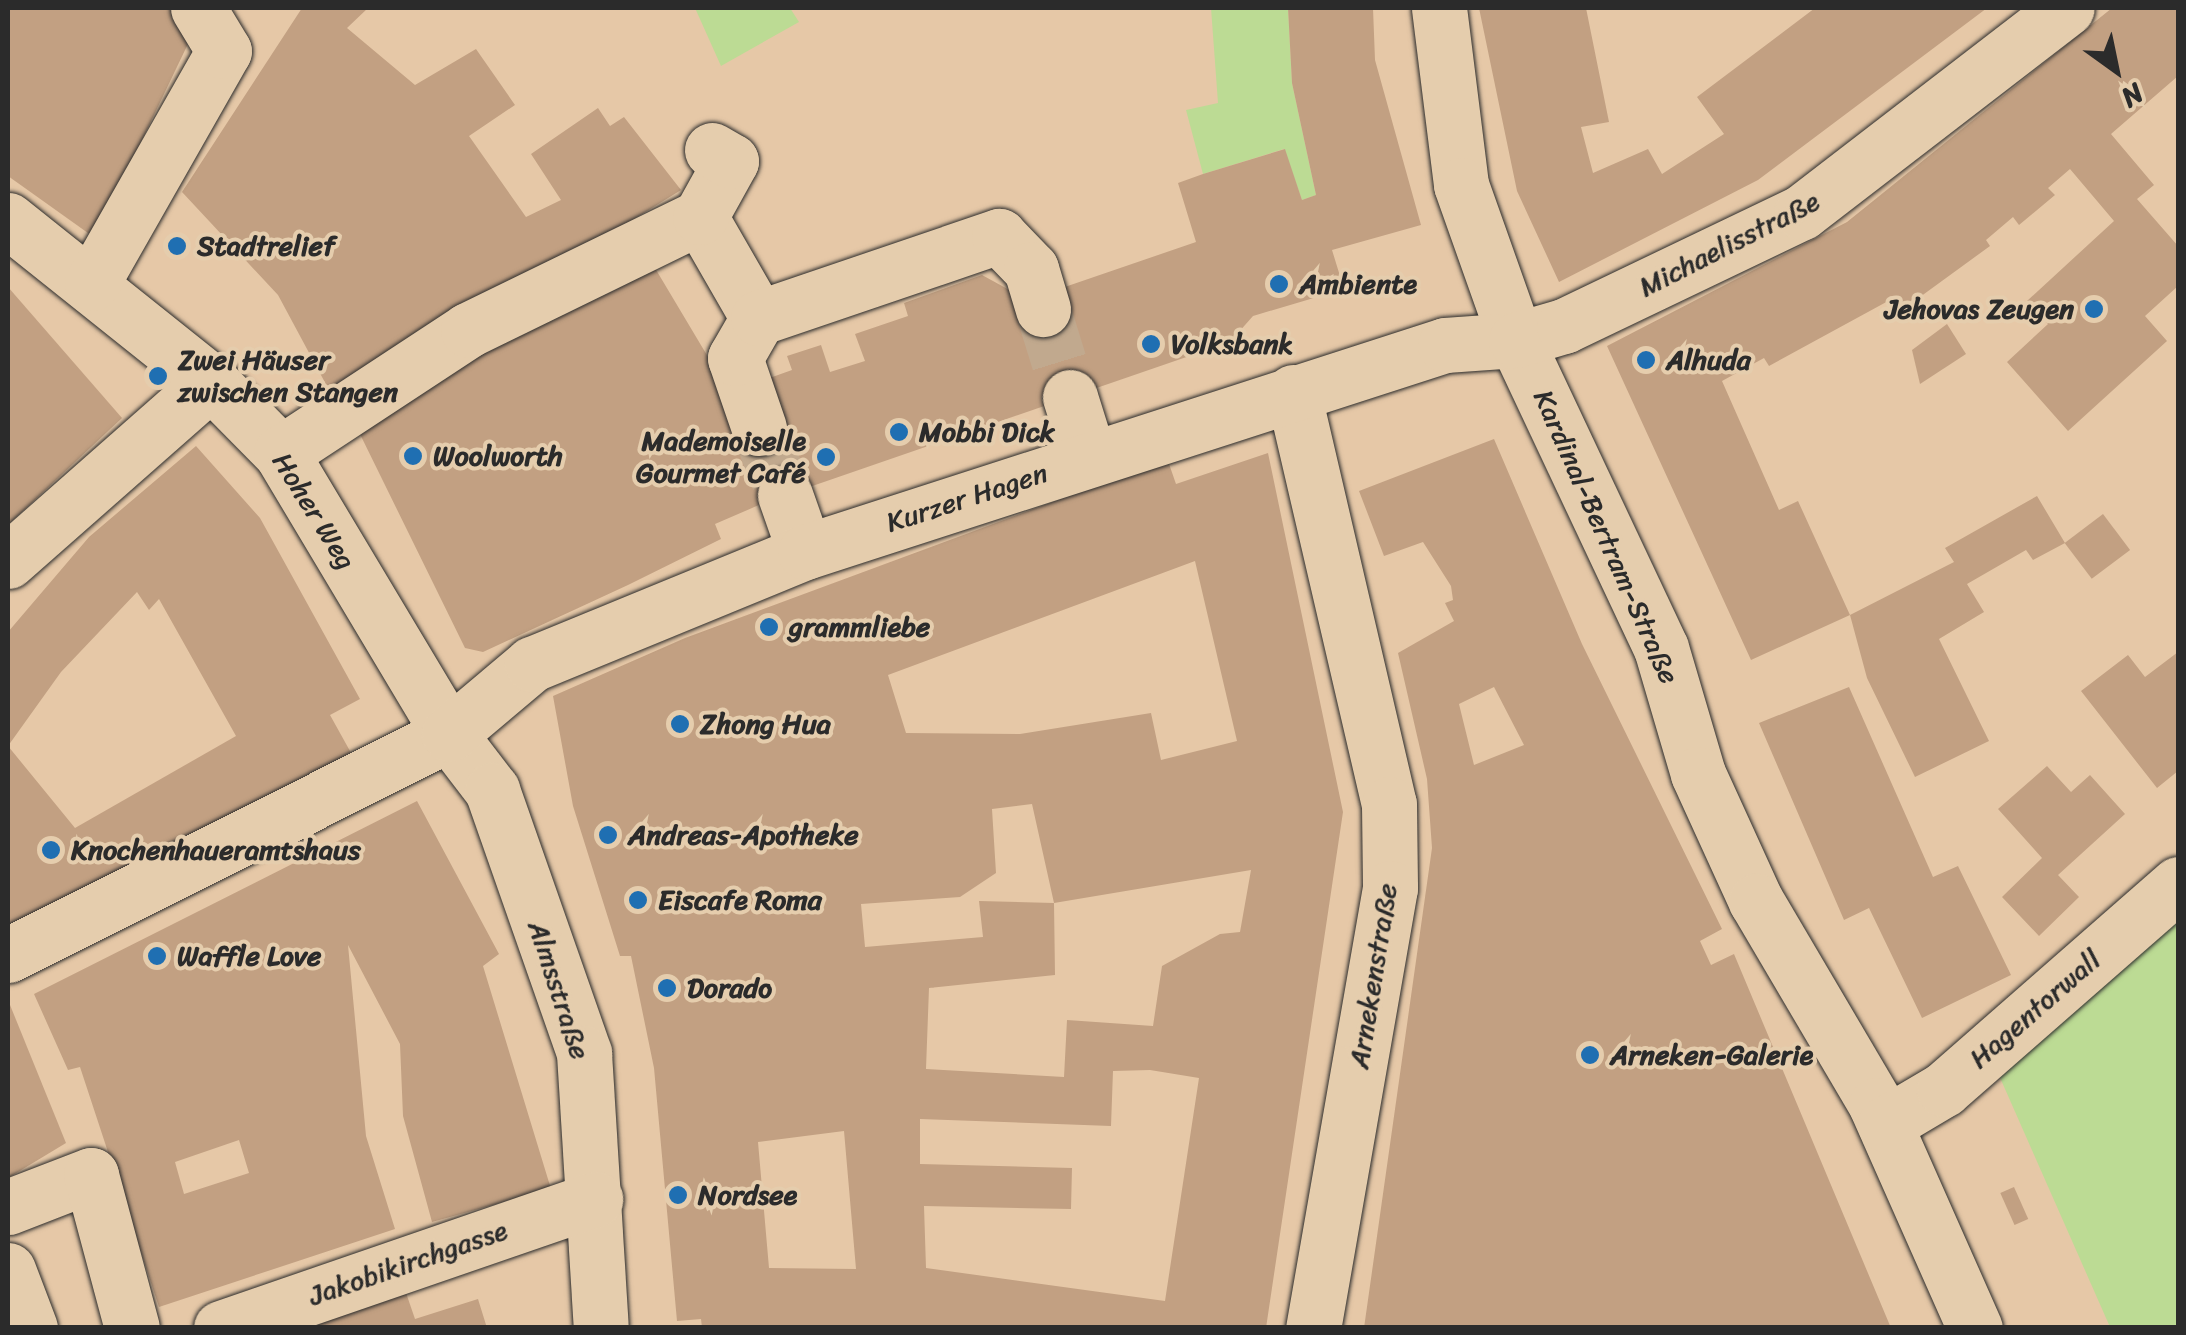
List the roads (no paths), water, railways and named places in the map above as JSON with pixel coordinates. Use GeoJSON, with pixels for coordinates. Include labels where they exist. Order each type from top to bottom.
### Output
{"type":"FeatureCollection","features":[{"type":"Feature","properties":{"kind":"street"},"geometry":{"type":"LineString","coordinates":[[92,283],[224,51],[198,8]]}},
{"type":"Feature","properties":{"kind":"street","name":"Kardinal-Bertram-Straße"},"geometry":{"type":"LineString","coordinates":[[1439,8],[1461,185],[1516,340],[1661,648],[1698,774],[1764,918],[1885,1124],[1976,1323]]}},
{"type":"Feature","properties":{"kind":"street","name":"Michaelisstraße"},"geometry":{"type":"LineString","coordinates":[[1516,340],[1564,326],[1802,212],[2068,8]]}},
{"type":"Feature","properties":{"kind":"street"},"geometry":{"type":"LineString","coordinates":[[281,453],[468,330],[700,217],[731,161],[712,150]]}},
{"type":"Feature","properties":{"kind":"street"},"geometry":{"type":"LineString","coordinates":[[700,217],[758,318]]}},
{"type":"Feature","properties":{"kind":"street","name":"Hoher Weg"},"geometry":{"type":"LineString","coordinates":[[8,220],[92,283],[210,382],[281,453],[449,734]]}},
{"type":"Feature","properties":{"kind":"street"},"geometry":{"type":"LineString","coordinates":[[759,428],[735,358],[758,318],[999,236],[1032,270],[1043,309]]}},
{"type":"Feature","properties":{"kind":"street","name":"Kurzer Hagen"},"geometry":{"type":"LineString","coordinates":[[8,956],[449,734],[532,664],[806,552],[1446,345],[1516,340]]}},
{"type":"Feature","properties":{"kind":"street"},"geometry":{"type":"LineString","coordinates":[[8,561],[210,382]]}},
{"type":"Feature","properties":{"kind":"street","name":"Arnekenstraße"},"geometry":{"type":"LineString","coordinates":[[1294,392],[1389,804],[1390,888],[1313,1328]]}},
{"type":"Feature","properties":{"kind":"street"},"geometry":{"type":"LineString","coordinates":[[1070,397],[1089,458]]}},
{"type":"Feature","properties":{"kind":"street"},"geometry":{"type":"LineString","coordinates":[[785,495],[806,552]]}},
{"type":"Feature","properties":{"kind":"street","name":"Almsstraße"},"geometry":{"type":"LineString","coordinates":[[449,734],[492,790],[584,1053],[601,1328]]}},
{"type":"Feature","properties":{"kind":"street","name":"Hagentorwall"},"geometry":{"type":"LineString","coordinates":[[1885,1124],[1944,1089],[2178,884]]}},
{"type":"Feature","properties":{"kind":"street"},"geometry":{"type":"LineString","coordinates":[[8,1207],[91,1175],[132,1328]]}},
{"type":"Feature","properties":{"kind":"street","name":"Jakobikirchgasse"},"geometry":{"type":"LineString","coordinates":[[221,1328],[595,1199]]}},
{"type":"Feature","properties":{"kind":"street"},"geometry":{"type":"LineString","coordinates":[[8,1270],[30,1328]]}},
{"type":"Feature","properties":{"kind":"tunnel"},"geometry":{"type":"LineString","coordinates":[[1043,309],[1070,397]]}},
{"type":"Feature","properties":{"kind":"tunnel"},"geometry":{"type":"LineString","coordinates":[[759,428],[785,495]]}},
{"type":"Feature","properties":{"kind":"place","name":"Stadtrelief"},"geometry":{"type":"Point","coordinates":[177,246]}},
{"type":"Feature","properties":{"kind":"place","name":"Ambiente"},"geometry":{"type":"Point","coordinates":[1279,284]}},
{"type":"Feature","properties":{"kind":"place","name":"Jehovas Zeugen"},"geometry":{"type":"Point","coordinates":[2094,309]}},
{"type":"Feature","properties":{"kind":"place","name":"Volksbank"},"geometry":{"type":"Point","coordinates":[1151,344]}},
{"type":"Feature","properties":{"kind":"place","name":"Alhuda"},"geometry":{"type":"Point","coordinates":[1646,360]}},
{"type":"Feature","properties":{"kind":"place","name":"Zwei Häuser zwischen Stangen"},"geometry":{"type":"Point","coordinates":[158,376]}},
{"type":"Feature","properties":{"kind":"place","name":"Mobbi Dick"},"geometry":{"type":"Point","coordinates":[899,432]}},
{"type":"Feature","properties":{"kind":"place","name":"Woolworth"},"geometry":{"type":"Point","coordinates":[413,456]}},
{"type":"Feature","properties":{"kind":"place","name":"Mademoiselle Gourmet Café"},"geometry":{"type":"Point","coordinates":[826,457]}},
{"type":"Feature","properties":{"kind":"place","name":"grammliebe"},"geometry":{"type":"Point","coordinates":[769,627]}},
{"type":"Feature","properties":{"kind":"place","name":"Zhong Hua"},"geometry":{"type":"Point","coordinates":[680,724]}},
{"type":"Feature","properties":{"kind":"place","name":"Andreas-Apotheke"},"geometry":{"type":"Point","coordinates":[608,835]}},
{"type":"Feature","properties":{"kind":"place","name":"Knochenhaueramtshaus"},"geometry":{"type":"Point","coordinates":[51,850]}},
{"type":"Feature","properties":{"kind":"place","name":"Eiscafe Roma"},"geometry":{"type":"Point","coordinates":[638,900]}},
{"type":"Feature","properties":{"kind":"place","name":"Waffle Love"},"geometry":{"type":"Point","coordinates":[157,956]}},
{"type":"Feature","properties":{"kind":"place","name":"Dorado"},"geometry":{"type":"Point","coordinates":[667,988]}},
{"type":"Feature","properties":{"kind":"place","name":"Arneken-Galerie"},"geometry":{"type":"Point","coordinates":[1590,1055]}},
{"type":"Feature","properties":{"kind":"place","name":"Nordsee"},"geometry":{"type":"Point","coordinates":[678,1195]}}]}
